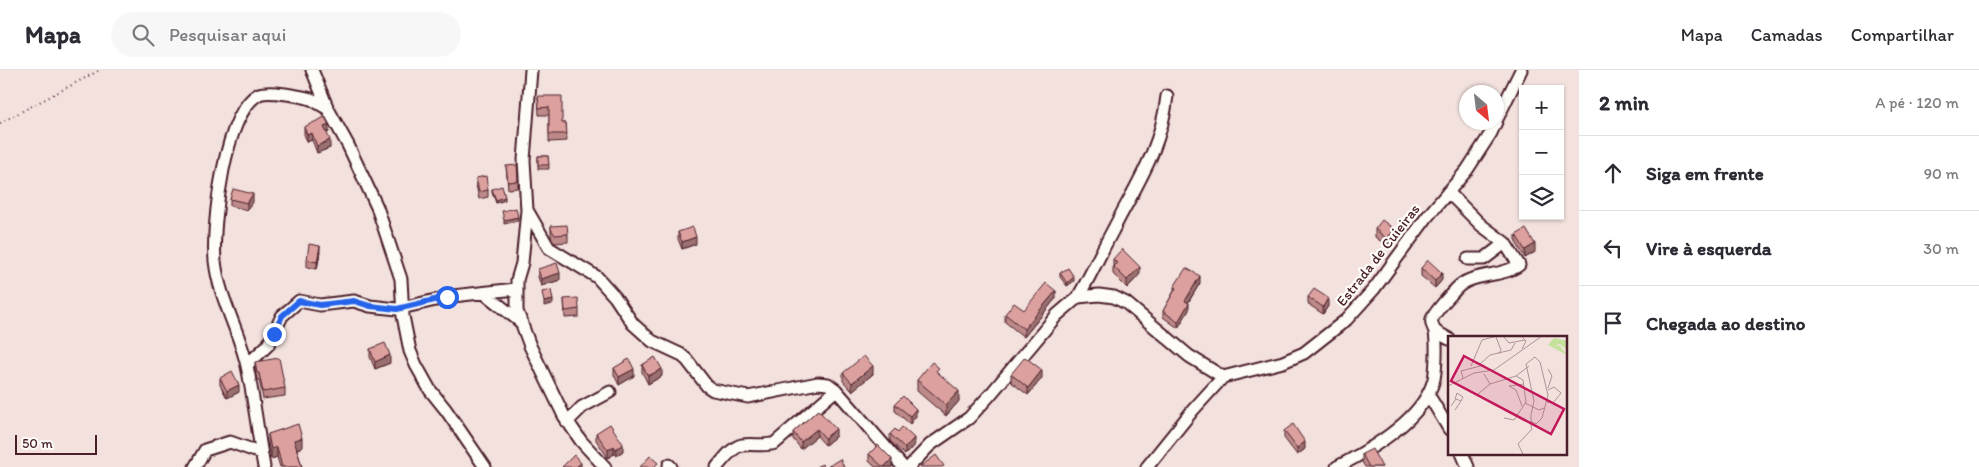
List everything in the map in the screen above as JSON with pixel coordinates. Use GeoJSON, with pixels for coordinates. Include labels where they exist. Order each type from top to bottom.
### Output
{"type":"FeatureCollection","features":[{"type":"Feature","properties":{"kind":"street"},"geometry":{"type":"LineString","coordinates":[[312,70],[328,109],[348,144],[377,207],[401,280],[410,351],[423,379],[485,467]]}},
{"type":"Feature","properties":{"kind":"street"},"geometry":{"type":"LineString","coordinates":[[530,70],[524,160],[527,210],[522,263],[516,289],[517,310],[530,346],[567,422],[581,441],[605,467]]}},
{"type":"Feature","properties":{"kind":"street","name":"Estrada de Cuieiras"},"geometry":{"type":"LineString","coordinates":[[1504,105],[1521,70]]}},
{"type":"Feature","properties":{"kind":"street"},"geometry":{"type":"LineString","coordinates":[[264,467],[247,365],[219,285],[214,234],[221,183],[235,128],[247,106],[260,94],[268,92],[312,100],[328,109]]}},
{"type":"Feature","properties":{"kind":"street"},"geometry":{"type":"LineString","coordinates":[[909,467],[930,445],[969,418],[1057,315],[1078,297],[1095,269],[1113,230],[1141,180],[1162,126],[1167,96]]}},
{"type":"Feature","properties":{"kind":"street","name":"Estrada de Cuieiras"},"geometry":{"type":"LineString","coordinates":[[1223,377],[1283,362],[1304,353],[1346,320],[1374,289],[1427,216],[1467,170],[1492,130]]}},
{"type":"Feature","properties":{"kind":"street"},"geometry":{"type":"LineString","coordinates":[[1448,192],[1481,225],[1504,243],[1519,265],[1510,271],[1474,279],[1458,287],[1432,318],[1432,326],[1435,331],[1448,338]]}},
{"type":"Feature","properties":{"kind":"street"},"geometry":{"type":"LineString","coordinates":[[527,210],[549,248],[604,283],[633,324],[652,341],[680,354],[707,386],[714,390],[748,397],[818,383],[828,384],[836,390],[903,467]]}},
{"type":"Feature","properties":{"kind":"street"},"geometry":{"type":"LineString","coordinates":[[1474,279],[1484,259],[1504,243]]}},
{"type":"Feature","properties":{"kind":"street"},"geometry":{"type":"LineString","coordinates":[[1468,259],[1484,259]]}},
{"type":"Feature","properties":{"kind":"street"},"geometry":{"type":"LineString","coordinates":[[247,365],[268,345],[282,316],[299,301],[320,305],[354,301],[387,308],[403,307],[454,296],[516,289]]}},
{"type":"Feature","properties":{"kind":"street"},"geometry":{"type":"LineString","coordinates":[[484,293],[522,323]]}},
{"type":"Feature","properties":{"kind":"street"},"geometry":{"type":"LineString","coordinates":[[1078,297],[1099,295],[1114,297],[1126,303],[1189,356],[1223,377],[1193,410],[1147,467]]}},
{"type":"Feature","properties":{"kind":"street"},"geometry":{"type":"LineString","coordinates":[[1337,467],[1378,445],[1394,432],[1422,403],[1428,394],[1434,377],[1435,331]]}},
{"type":"Feature","properties":{"kind":"street"},"geometry":{"type":"LineString","coordinates":[[717,467],[731,451],[740,445],[767,446],[775,443],[836,390]]}},
{"type":"Feature","properties":{"kind":"street"},"geometry":{"type":"LineString","coordinates":[[567,422],[582,407],[610,392]]}},
{"type":"Feature","properties":{"kind":"street"},"geometry":{"type":"LineString","coordinates":[[1428,394],[1448,427]]}},
{"type":"Feature","properties":{"kind":"street"},"geometry":{"type":"LineString","coordinates":[[195,467],[205,450],[230,442],[261,453]]}},
{"type":"Feature","properties":{"kind":"street"},"geometry":{"type":"LineString","coordinates":[[1462,454],[1468,467]]}},
{"type":"Feature","properties":{"kind":"path"},"geometry":{"type":"LineString","coordinates":[[0,123],[100,70]]}},
{"type":"Feature","properties":{"kind":"building"},"geometry":{"type":"Polygon","coordinates":[[[538,96],[562,96],[562,123],[566,123],[567,134],[549,134],[549,107],[539,108],[538,96]]]}},
{"type":"Feature","properties":{"kind":"building"},"geometry":{"type":"Polygon","coordinates":[[[325,117],[329,125],[324,127],[330,140],[317,146],[312,133],[307,135],[304,127],[325,117]]]}},
{"type":"Feature","properties":{"kind":"building"},"geometry":{"type":"Polygon","coordinates":[[[538,156],[548,156],[549,165],[538,165],[538,156]]]}},
{"type":"Feature","properties":{"kind":"building"},"geometry":{"type":"Polygon","coordinates":[[[517,165],[518,181],[508,182],[506,166],[517,165]]]}},
{"type":"Feature","properties":{"kind":"building"},"geometry":{"type":"Polygon","coordinates":[[[486,176],[488,190],[479,192],[476,178],[486,176]]]}},
{"type":"Feature","properties":{"kind":"building"},"geometry":{"type":"Polygon","coordinates":[[[502,186],[505,197],[496,200],[492,189],[502,186]]]}},
{"type":"Feature","properties":{"kind":"building"},"geometry":{"type":"Polygon","coordinates":[[[233,189],[253,194],[247,203],[230,199],[233,189]]]}},
{"type":"Feature","properties":{"kind":"building"},"geometry":{"type":"Polygon","coordinates":[[[516,208],[518,217],[504,220],[502,211],[516,208]]]}},
{"type":"Feature","properties":{"kind":"building"},"geometry":{"type":"Polygon","coordinates":[[[1382,220],[1394,229],[1387,239],[1375,229],[1382,220]]]}},
{"type":"Feature","properties":{"kind":"building"},"geometry":{"type":"Polygon","coordinates":[[[567,225],[568,234],[555,235],[551,229],[551,226],[567,225]]]}},
{"type":"Feature","properties":{"kind":"building"},"geometry":{"type":"Polygon","coordinates":[[[693,227],[696,237],[682,242],[678,232],[693,227]]]}},
{"type":"Feature","properties":{"kind":"building"},"geometry":{"type":"Polygon","coordinates":[[[1526,229],[1535,244],[1525,250],[1516,235],[1526,229]]]}},
{"type":"Feature","properties":{"kind":"building"},"geometry":{"type":"Polygon","coordinates":[[[309,244],[320,246],[317,262],[307,260],[309,244]]]}},
{"type":"Feature","properties":{"kind":"building"},"geometry":{"type":"Polygon","coordinates":[[[1122,249],[1140,267],[1127,280],[1113,266],[1117,263],[1113,259],[1122,249]]]}},
{"type":"Feature","properties":{"kind":"building"},"geometry":{"type":"Polygon","coordinates":[[[1428,260],[1442,273],[1435,281],[1421,268],[1428,260]]]}},
{"type":"Feature","properties":{"kind":"building"},"geometry":{"type":"Polygon","coordinates":[[[557,263],[560,273],[541,279],[538,269],[557,263]]]}},
{"type":"Feature","properties":{"kind":"building"},"geometry":{"type":"Polygon","coordinates":[[[1068,268],[1074,277],[1067,283],[1060,273],[1068,268]]]}},
{"type":"Feature","properties":{"kind":"building"},"geometry":{"type":"Polygon","coordinates":[[[1186,268],[1200,276],[1185,301],[1189,303],[1178,322],[1163,311],[1176,288],[1174,287],[1186,268]]]}},
{"type":"Feature","properties":{"kind":"building"},"geometry":{"type":"Polygon","coordinates":[[[1046,283],[1056,291],[1024,329],[1005,314],[1014,303],[1024,310],[1046,283]]]}},
{"type":"Feature","properties":{"kind":"building"},"geometry":{"type":"Polygon","coordinates":[[[1314,289],[1328,298],[1323,307],[1308,297],[1314,289]]]}},
{"type":"Feature","properties":{"kind":"building"},"geometry":{"type":"Polygon","coordinates":[[[551,290],[553,300],[544,302],[542,292],[551,290]]]}},
{"type":"Feature","properties":{"kind":"building"},"geometry":{"type":"Polygon","coordinates":[[[578,298],[579,309],[565,311],[564,299],[578,298]]]}},
{"type":"Feature","properties":{"kind":"building"},"geometry":{"type":"Polygon","coordinates":[[[385,343],[390,355],[375,362],[370,349],[385,343]]]}},
{"type":"Feature","properties":{"kind":"building"},"geometry":{"type":"Polygon","coordinates":[[[864,356],[873,366],[852,383],[843,373],[864,356]]]}},
{"type":"Feature","properties":{"kind":"building"},"geometry":{"type":"Polygon","coordinates":[[[655,357],[662,369],[648,376],[642,365],[655,357]]]}},
{"type":"Feature","properties":{"kind":"building"},"geometry":{"type":"Polygon","coordinates":[[[1025,357],[1042,370],[1028,388],[1011,374],[1025,357]]]}},
{"type":"Feature","properties":{"kind":"building"},"geometry":{"type":"Polygon","coordinates":[[[279,358],[285,388],[263,392],[255,362],[279,358]]]}},
{"type":"Feature","properties":{"kind":"building"},"geometry":{"type":"Polygon","coordinates":[[[629,359],[634,369],[619,377],[614,368],[629,359]]]}},
{"type":"Feature","properties":{"kind":"building"},"geometry":{"type":"Polygon","coordinates":[[[932,362],[939,368],[936,371],[959,391],[946,405],[917,380],[932,362]]]}},
{"type":"Feature","properties":{"kind":"building"},"geometry":{"type":"Polygon","coordinates":[[[232,371],[239,385],[227,391],[220,378],[232,371]]]}},
{"type":"Feature","properties":{"kind":"building"},"geometry":{"type":"Polygon","coordinates":[[[903,396],[916,409],[910,416],[895,404],[903,396]]]}},
{"type":"Feature","properties":{"kind":"building"},"geometry":{"type":"Polygon","coordinates":[[[818,410],[836,429],[825,438],[817,429],[801,442],[793,432],[818,410]]]}},
{"type":"Feature","properties":{"kind":"building"},"geometry":{"type":"Polygon","coordinates":[[[298,424],[302,438],[294,440],[302,467],[282,467],[277,447],[271,449],[268,434],[298,424]]]}},
{"type":"Feature","properties":{"kind":"building"},"geometry":{"type":"Polygon","coordinates":[[[610,424],[623,444],[616,449],[614,446],[608,450],[596,433],[610,424]]]}},
{"type":"Feature","properties":{"kind":"building"},"geometry":{"type":"Polygon","coordinates":[[[1293,424],[1305,442],[1297,448],[1284,431],[1293,424]]]}},
{"type":"Feature","properties":{"kind":"building"},"geometry":{"type":"Polygon","coordinates":[[[902,427],[914,438],[905,448],[890,434],[895,429],[898,432],[902,427]]]}},
{"type":"Feature","properties":{"kind":"building"},"geometry":{"type":"Polygon","coordinates":[[[878,445],[892,459],[884,467],[869,454],[878,445]]]}},
{"type":"Feature","properties":{"kind":"building"},"geometry":{"type":"Polygon","coordinates":[[[1372,449],[1382,467],[1369,467],[1362,454],[1372,449]]]}},
{"type":"Feature","properties":{"kind":"building"},"geometry":{"type":"Polygon","coordinates":[[[574,455],[581,463],[576,467],[562,467],[574,455]]]}},
{"type":"Feature","properties":{"kind":"building"},"geometry":{"type":"Polygon","coordinates":[[[936,455],[944,466],[920,467],[936,455]]]}},
{"type":"Feature","properties":{"kind":"building"},"geometry":{"type":"Polygon","coordinates":[[[650,456],[658,463],[654,467],[640,467],[650,456]]]}},
{"type":"Feature","properties":{"kind":"building"},"geometry":{"type":"Polygon","coordinates":[[[840,459],[844,467],[827,467],[840,459]]]}},
{"type":"Feature","properties":{"kind":"route"},"geometry":{"type":"LineString","coordinates":[[274,334],[282,316],[299,301],[320,305],[354,301],[370,306],[397,309],[447,297]]}}]}
